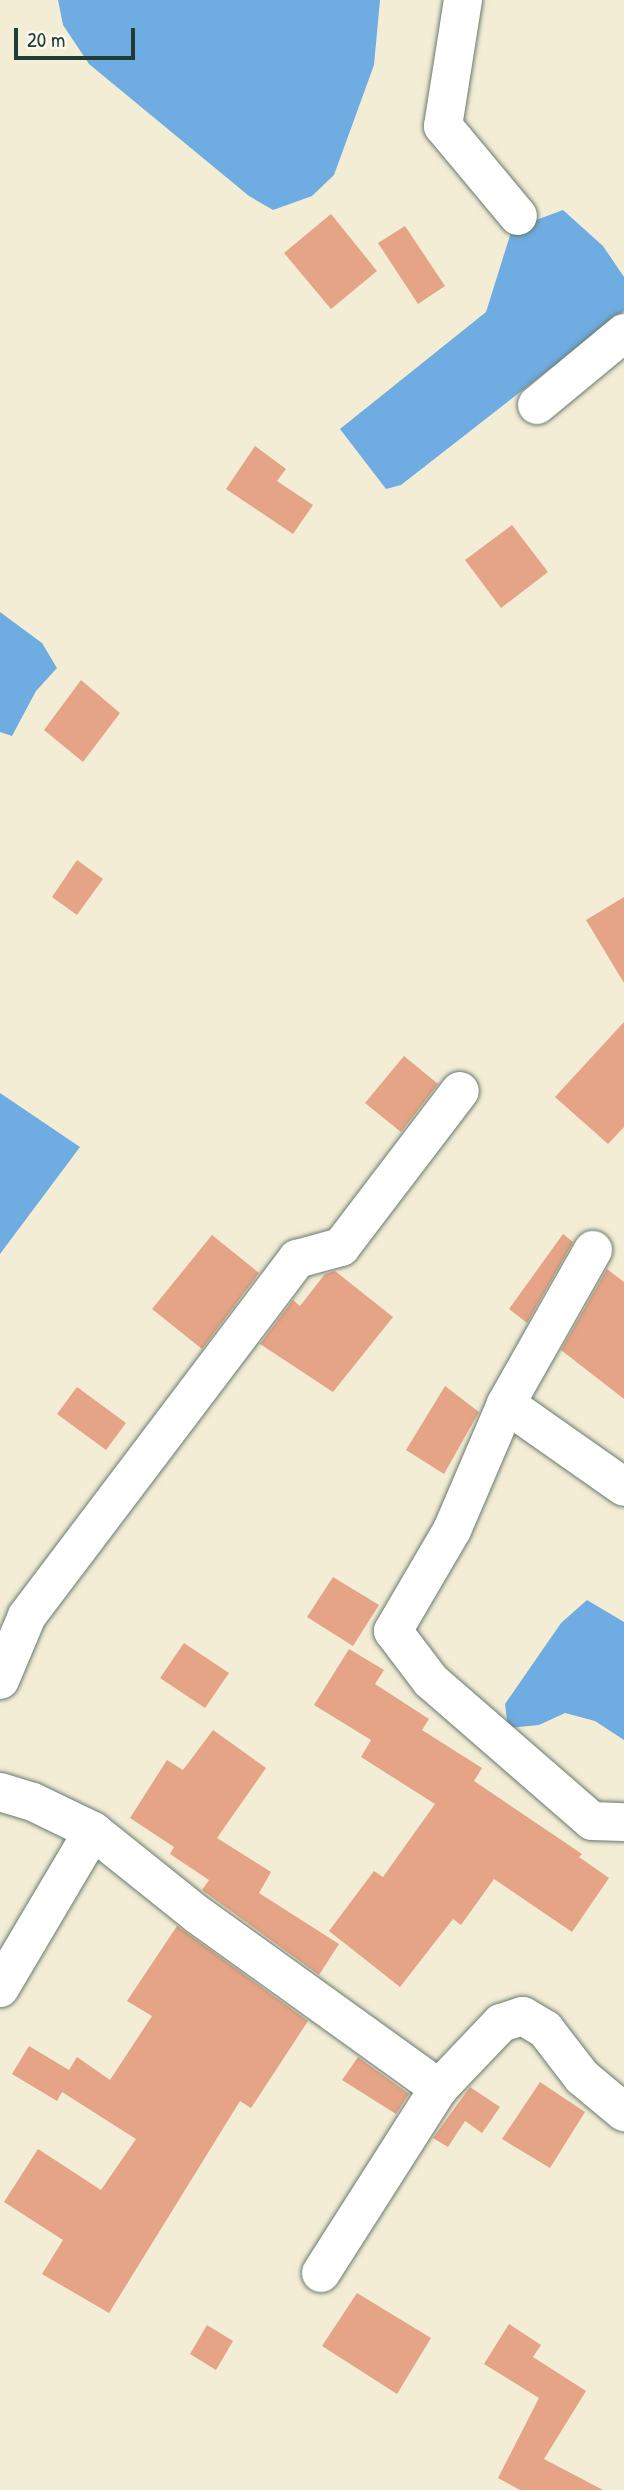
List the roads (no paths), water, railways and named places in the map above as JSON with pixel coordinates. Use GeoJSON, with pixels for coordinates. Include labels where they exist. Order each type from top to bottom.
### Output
{"type":"FeatureCollection","features":[{"type":"Feature","properties":{"kind":"street"},"geometry":{"type":"LineString","coordinates":[[463,0],[443,126],[518,216]]}},
{"type":"Feature","properties":{"kind":"street"},"geometry":{"type":"LineString","coordinates":[[537,405],[624,333]]}},
{"type":"Feature","properties":{"kind":"street"},"geometry":{"type":"LineString","coordinates":[[0,1680],[27,1616],[297,1259],[341,1247],[460,1091]]}},
{"type":"Feature","properties":{"kind":"street"},"geometry":{"type":"LineString","coordinates":[[593,1250],[506,1404],[452,1530],[393,1631],[431,1681],[592,1821],[624,1822]]}},
{"type":"Feature","properties":{"kind":"street"},"geometry":{"type":"LineString","coordinates":[[506,1404],[624,1487]]}},
{"type":"Feature","properties":{"kind":"street"},"geometry":{"type":"LineString","coordinates":[[0,1793],[33,1802],[93,1831],[198,1915],[439,2088]]}},
{"type":"Feature","properties":{"kind":"street"},"geometry":{"type":"LineString","coordinates":[[0,1988],[93,1831]]}},
{"type":"Feature","properties":{"kind":"street"},"geometry":{"type":"LineString","coordinates":[[321,2273],[439,2088],[501,2023],[523,2016],[545,2029],[582,2077],[624,2112]]}},
{"type":"Feature","properties":{"kind":"water"},"geometry":{"type":"Polygon","coordinates":[[[58,0],[380,0],[374,65],[334,175],[312,196],[273,210],[249,196],[89,64],[63,25],[58,0]]]}},
{"type":"Feature","properties":{"kind":"water"},"geometry":{"type":"Polygon","coordinates":[[[563,210],[603,246],[624,277],[624,311],[401,485],[386,489],[340,429],[486,312],[512,229],[563,210]]]}},
{"type":"Feature","properties":{"kind":"water"},"geometry":{"type":"Polygon","coordinates":[[[0,612],[42,643],[57,668],[36,691],[12,736],[0,732],[0,612]]]}},
{"type":"Feature","properties":{"kind":"water"},"geometry":{"type":"Polygon","coordinates":[[[0,1093],[80,1147],[0,1254],[0,1093]]]}},
{"type":"Feature","properties":{"kind":"water"},"geometry":{"type":"Polygon","coordinates":[[[587,1600],[624,1622],[624,1740],[595,1721],[565,1713],[539,1725],[508,1728],[505,1704],[561,1623],[587,1600]]]}}]}
